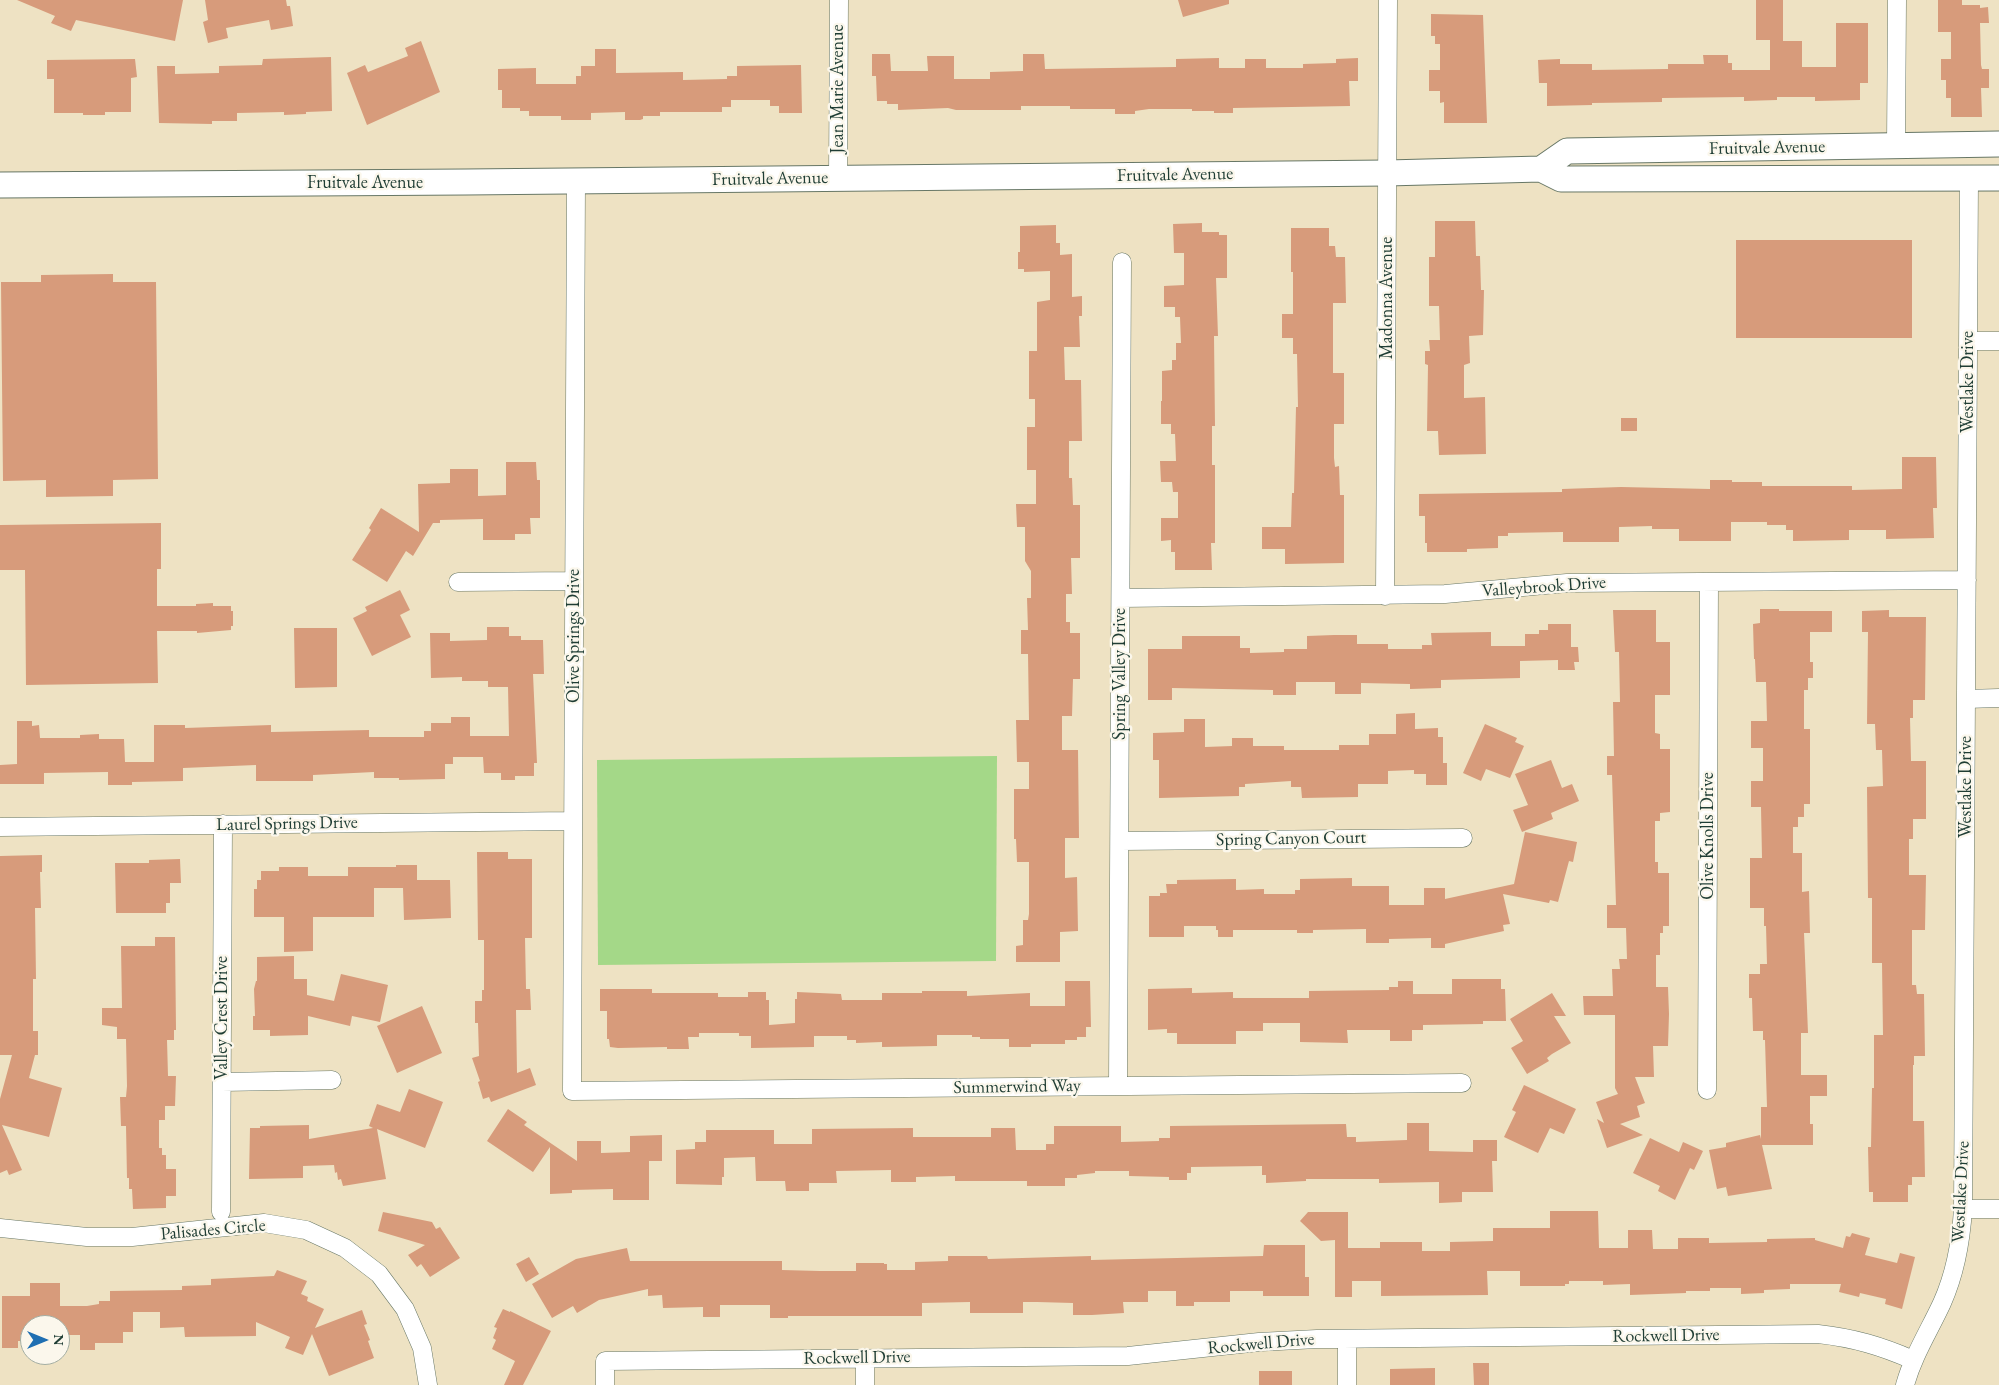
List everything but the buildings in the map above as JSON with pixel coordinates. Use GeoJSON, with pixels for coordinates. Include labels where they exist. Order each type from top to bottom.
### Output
{"type":"FeatureCollection","features":[{"type":"Feature","properties":{"kind":"main road","name":"Fruitvale Avenue"},"geometry":{"type":"LineString","coordinates":[[1541,169],[1567,151],[1999,144]]}},
{"type":"Feature","properties":{"kind":"main road"},"geometry":{"type":"LineString","coordinates":[[1804,179],[1880,160],[1896,146]]}},
{"type":"Feature","properties":{"kind":"main road","name":"Fruitvale Avenue"},"geometry":{"type":"LineString","coordinates":[[0,185],[1387,173],[1541,169],[1561,180],[1999,178]]}},
{"type":"Feature","properties":{"kind":"street","name":"Jean Marie Avenue"},"geometry":{"type":"LineString","coordinates":[[838,178],[839,0]]}},
{"type":"Feature","properties":{"kind":"street","name":"Madonna Avenue"},"geometry":{"type":"LineString","coordinates":[[1386,596],[1388,0]]}},
{"type":"Feature","properties":{"kind":"street"},"geometry":{"type":"LineString","coordinates":[[1896,146],[1897,0]]}},
{"type":"Feature","properties":{"kind":"street","name":"Westlake Drive"},"geometry":{"type":"LineString","coordinates":[[1906,1385],[1913,1360],[1942,1302],[1954,1269],[1962,1235],[1964,1209],[1969,178]]}},
{"type":"Feature","properties":{"kind":"street","name":"Olive Springs Drive"},"geometry":{"type":"LineString","coordinates":[[572,1091],[576,181]]}},
{"type":"Feature","properties":{"kind":"street","name":"Spring Valley Drive"},"geometry":{"type":"LineString","coordinates":[[1118,1086],[1122,262]]}},
{"type":"Feature","properties":{"kind":"street"},"geometry":{"type":"LineString","coordinates":[[1968,342],[1999,341]]}},
{"type":"Feature","properties":{"kind":"street","name":"Valleybrook Drive"},"geometry":{"type":"LineString","coordinates":[[1121,598],[1386,596],[1445,594],[1568,583],[1967,580]]}},
{"type":"Feature","properties":{"kind":"street"},"geometry":{"type":"LineString","coordinates":[[458,582],[574,581]]}},
{"type":"Feature","properties":{"kind":"street","name":"Olive Knolls Drive"},"geometry":{"type":"LineString","coordinates":[[1707,1090],[1710,582]]}},
{"type":"Feature","properties":{"kind":"street"},"geometry":{"type":"LineString","coordinates":[[1966,699],[1999,698]]}},
{"type":"Feature","properties":{"kind":"street","name":"Laurel Springs Drive"},"geometry":{"type":"LineString","coordinates":[[0,827],[573,821]]}},
{"type":"Feature","properties":{"kind":"street","name":"Valley Crest Drive"},"geometry":{"type":"LineString","coordinates":[[221,1212],[223,824]]}},
{"type":"Feature","properties":{"kind":"street","name":"Spring Canyon Court"},"geometry":{"type":"LineString","coordinates":[[1120,841],[1463,838]]}},
{"type":"Feature","properties":{"kind":"street"},"geometry":{"type":"LineString","coordinates":[[222,1082],[332,1080]]}},
{"type":"Feature","properties":{"kind":"street","name":"Summerwind Way"},"geometry":{"type":"LineString","coordinates":[[572,1091],[1462,1083]]}},
{"type":"Feature","properties":{"kind":"street"},"geometry":{"type":"LineString","coordinates":[[1964,1209],[1999,1209]]}},
{"type":"Feature","properties":{"kind":"street","name":"Palisades Circle"},"geometry":{"type":"LineString","coordinates":[[0,1228],[87,1237],[132,1237],[264,1223],[306,1230],[345,1248],[379,1274],[405,1308],[422,1348],[428,1385]]}},
{"type":"Feature","properties":{"kind":"street","name":"Rockwell Drive"},"geometry":{"type":"LineString","coordinates":[[605,1385],[605,1361],[1128,1356],[1259,1342],[1348,1339],[1818,1334],[1847,1337],[1878,1345],[1913,1360]]}},
{"type":"Feature","properties":{"kind":"street"},"geometry":{"type":"LineString","coordinates":[[1347,1385],[1348,1339]]}},
{"type":"Feature","properties":{"kind":"street"},"geometry":{"type":"LineString","coordinates":[[865,1358],[865,1385]]}},
{"type":"Feature","properties":{"kind":"green space"},"geometry":{"type":"Polygon","coordinates":[[[997,756],[996,961],[598,965],[597,760],[997,756]]]}}]}
